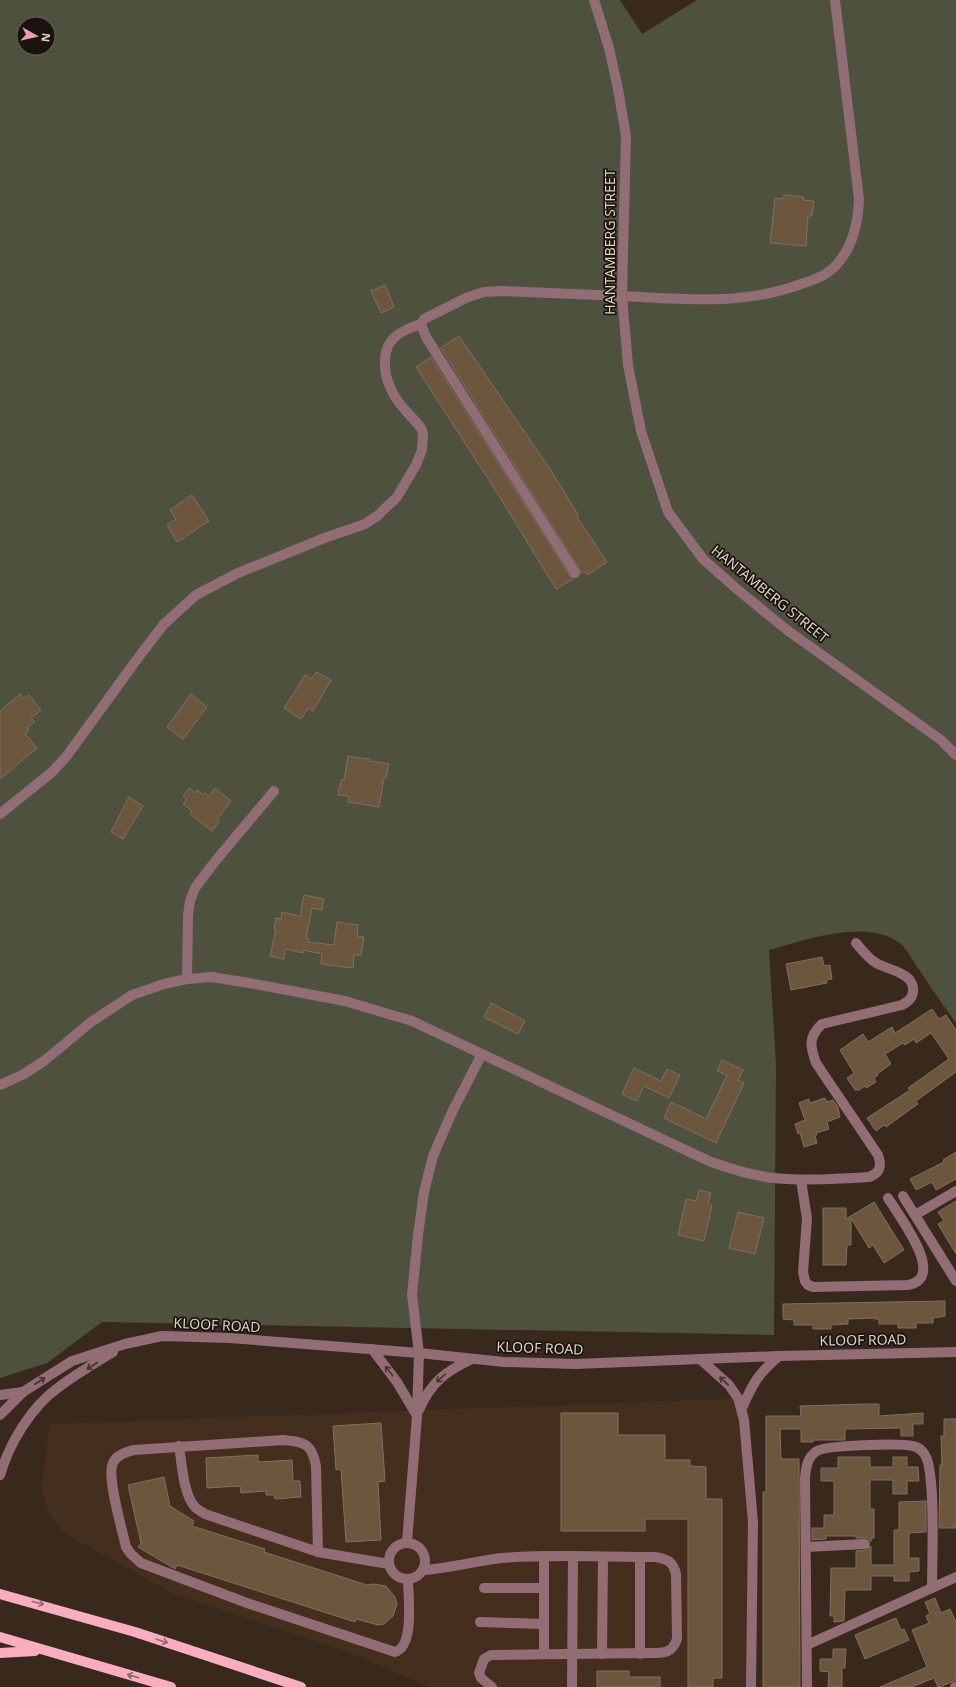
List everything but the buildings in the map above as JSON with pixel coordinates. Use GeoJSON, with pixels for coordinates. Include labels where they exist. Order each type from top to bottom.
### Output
{"type":"FeatureCollection","features":[{"type":"Feature","properties":{"kind":"main road"},"geometry":{"type":"LineString","coordinates":[[0,1594],[135,1632],[301,1687]]}},
{"type":"Feature","properties":{"kind":"main road"},"geometry":{"type":"LineString","coordinates":[[0,1637],[171,1687]]}},
{"type":"Feature","properties":{"kind":"main road"},"geometry":{"type":"LineString","coordinates":[[0,1653],[46,1650]]}},
{"type":"Feature","properties":{"kind":"street","name":"HANTAMBERG STREET"},"geometry":{"type":"LineString","coordinates":[[594,0],[609,48],[626,136],[622,296],[628,365],[641,431],[668,512],[703,559],[787,630],[940,740],[956,755]]}},
{"type":"Feature","properties":{"kind":"street"},"geometry":{"type":"LineString","coordinates":[[0,814],[52,772],[66,757],[134,662],[164,624],[196,595],[238,572],[326,537],[365,524],[377,516],[397,496],[416,465],[422,450],[423,433],[421,428],[394,396],[385,372],[385,354],[388,344],[408,328],[421,324],[424,319],[468,297],[484,292],[503,291],[702,299],[741,299],[790,288],[815,279],[831,270],[844,255],[852,240],[858,220],[858,199],[835,0]]}},
{"type":"Feature","properties":{"kind":"street"},"geometry":{"type":"LineString","coordinates":[[421,324],[426,337],[575,573]]}},
{"type":"Feature","properties":{"kind":"street"},"geometry":{"type":"LineString","coordinates":[[187,979],[188,915],[190,901],[195,888],[274,791]]}},
{"type":"Feature","properties":{"kind":"street"},"geometry":{"type":"LineString","coordinates":[[0,1085],[24,1074],[44,1061],[91,1022],[132,995],[164,984],[187,979],[212,977],[345,1001],[412,1021],[711,1162],[739,1171],[772,1178],[801,1180],[869,1177],[877,1174],[881,1161],[816,1063],[811,1050],[811,1041],[816,1030],[822,1024],[902,1005],[910,1000],[914,992],[912,984],[907,977],[876,963],[866,955],[856,943]]}},
{"type":"Feature","properties":{"kind":"street"},"geometry":{"type":"LineString","coordinates":[[407,1542],[417,1416],[419,1353],[412,1295],[424,1192],[433,1156],[453,1110],[482,1054]]}},
{"type":"Feature","properties":{"kind":"street"},"geometry":{"type":"LineString","coordinates":[[801,1180],[807,1219],[803,1272],[805,1281],[812,1287],[908,1285],[915,1284],[921,1279],[923,1273],[922,1255],[888,1198]]}},
{"type":"Feature","properties":{"kind":"street"},"geometry":{"type":"LineString","coordinates":[[915,1215],[956,1191]]}},
{"type":"Feature","properties":{"kind":"street"},"geometry":{"type":"LineString","coordinates":[[903,1196],[956,1281]]}},
{"type":"Feature","properties":{"kind":"street","name":"KLOOF ROAD"},"geometry":{"type":"LineString","coordinates":[[125,1344],[162,1336],[230,1338],[419,1353],[504,1362],[575,1364],[779,1356],[956,1352]]}},
{"type":"Feature","properties":{"kind":"street"},"geometry":{"type":"LineString","coordinates":[[0,1415],[23,1392],[72,1361],[125,1344]]}},
{"type":"Feature","properties":{"kind":"street"},"geometry":{"type":"LineString","coordinates":[[0,1475],[8,1452],[36,1408],[58,1387],[125,1344]]}},
{"type":"Feature","properties":{"kind":"street"},"geometry":{"type":"LineString","coordinates":[[372,1349],[406,1394],[417,1416]]}},
{"type":"Feature","properties":{"kind":"street"},"geometry":{"type":"LineString","coordinates":[[742,1408],[756,1379],[765,1368],[779,1356]]}},
{"type":"Feature","properties":{"kind":"street"},"geometry":{"type":"LineString","coordinates":[[417,1416],[426,1394],[440,1377],[455,1367],[474,1358]]}},
{"type":"Feature","properties":{"kind":"street"},"geometry":{"type":"LineString","coordinates":[[700,1359],[729,1385],[738,1398],[742,1408],[753,1522],[751,1687]]}},
{"type":"Feature","properties":{"kind":"street"},"geometry":{"type":"LineString","coordinates":[[0,1395],[23,1392]]}},
{"type":"Feature","properties":{"kind":"street"},"geometry":{"type":"LineString","coordinates":[[318,1552],[316,1466],[314,1455],[309,1446],[298,1442],[283,1440],[134,1450],[123,1453],[117,1458],[112,1466],[113,1487],[126,1547],[141,1563],[247,1603],[395,1652],[402,1648],[409,1632],[408,1579]]}},
{"type":"Feature","properties":{"kind":"street"},"geometry":{"type":"LineString","coordinates":[[807,1687],[804,1493],[806,1466],[810,1457],[816,1451],[834,1446],[902,1445],[915,1446],[922,1450],[929,1464],[931,1489],[932,1588]]}},
{"type":"Feature","properties":{"kind":"street"},"geometry":{"type":"LineString","coordinates":[[179,1446],[186,1488],[190,1500],[195,1507],[205,1514],[318,1552],[389,1564]]}},
{"type":"Feature","properties":{"kind":"street"},"geometry":{"type":"LineString","coordinates":[[407,1542],[419,1546],[426,1557],[424,1570],[420,1575],[408,1579],[396,1575],[389,1564],[391,1552],[395,1547],[407,1542]]}},
{"type":"Feature","properties":{"kind":"street"},"geometry":{"type":"LineString","coordinates":[[806,1547],[865,1544]]}},
{"type":"Feature","properties":{"kind":"street"},"geometry":{"type":"LineString","coordinates":[[424,1570],[500,1559],[544,1556],[664,1558],[671,1562],[674,1566],[676,1574],[677,1639],[675,1646],[670,1650],[658,1653],[640,1654],[544,1654],[491,1656],[484,1659],[480,1673],[481,1678],[492,1687]]}},
{"type":"Feature","properties":{"kind":"street"},"geometry":{"type":"LineString","coordinates":[[544,1556],[544,1654]]}},
{"type":"Feature","properties":{"kind":"street"},"geometry":{"type":"LineString","coordinates":[[572,1687],[573,1556]]}},
{"type":"Feature","properties":{"kind":"street"},"geometry":{"type":"LineString","coordinates":[[602,1654],[603,1557]]}},
{"type":"Feature","properties":{"kind":"street"},"geometry":{"type":"LineString","coordinates":[[640,1557],[640,1654]]}},
{"type":"Feature","properties":{"kind":"street"},"geometry":{"type":"LineString","coordinates":[[807,1645],[956,1577]]}},
{"type":"Feature","properties":{"kind":"street"},"geometry":{"type":"LineString","coordinates":[[484,1588],[544,1588]]}},
{"type":"Feature","properties":{"kind":"street"},"geometry":{"type":"LineString","coordinates":[[480,1622],[544,1624]]}},
{"type":"Feature","properties":{"kind":"shaded area"},"geometry":{"type":"Polygon","coordinates":[[[751,1398],[753,1687],[430,1687],[347,1652],[172,1593],[62,1532],[49,1513],[41,1489],[50,1424],[751,1398]]]}},
{"type":"Feature","properties":{"kind":"green space"},"geometry":{"type":"Polygon","coordinates":[[[0,0],[620,0],[642,34],[697,0],[956,0],[956,1023],[904,947],[888,937],[872,933],[837,933],[769,950],[776,1064],[774,1335],[102,1322],[47,1363],[0,1378],[0,0]]]}}]}
